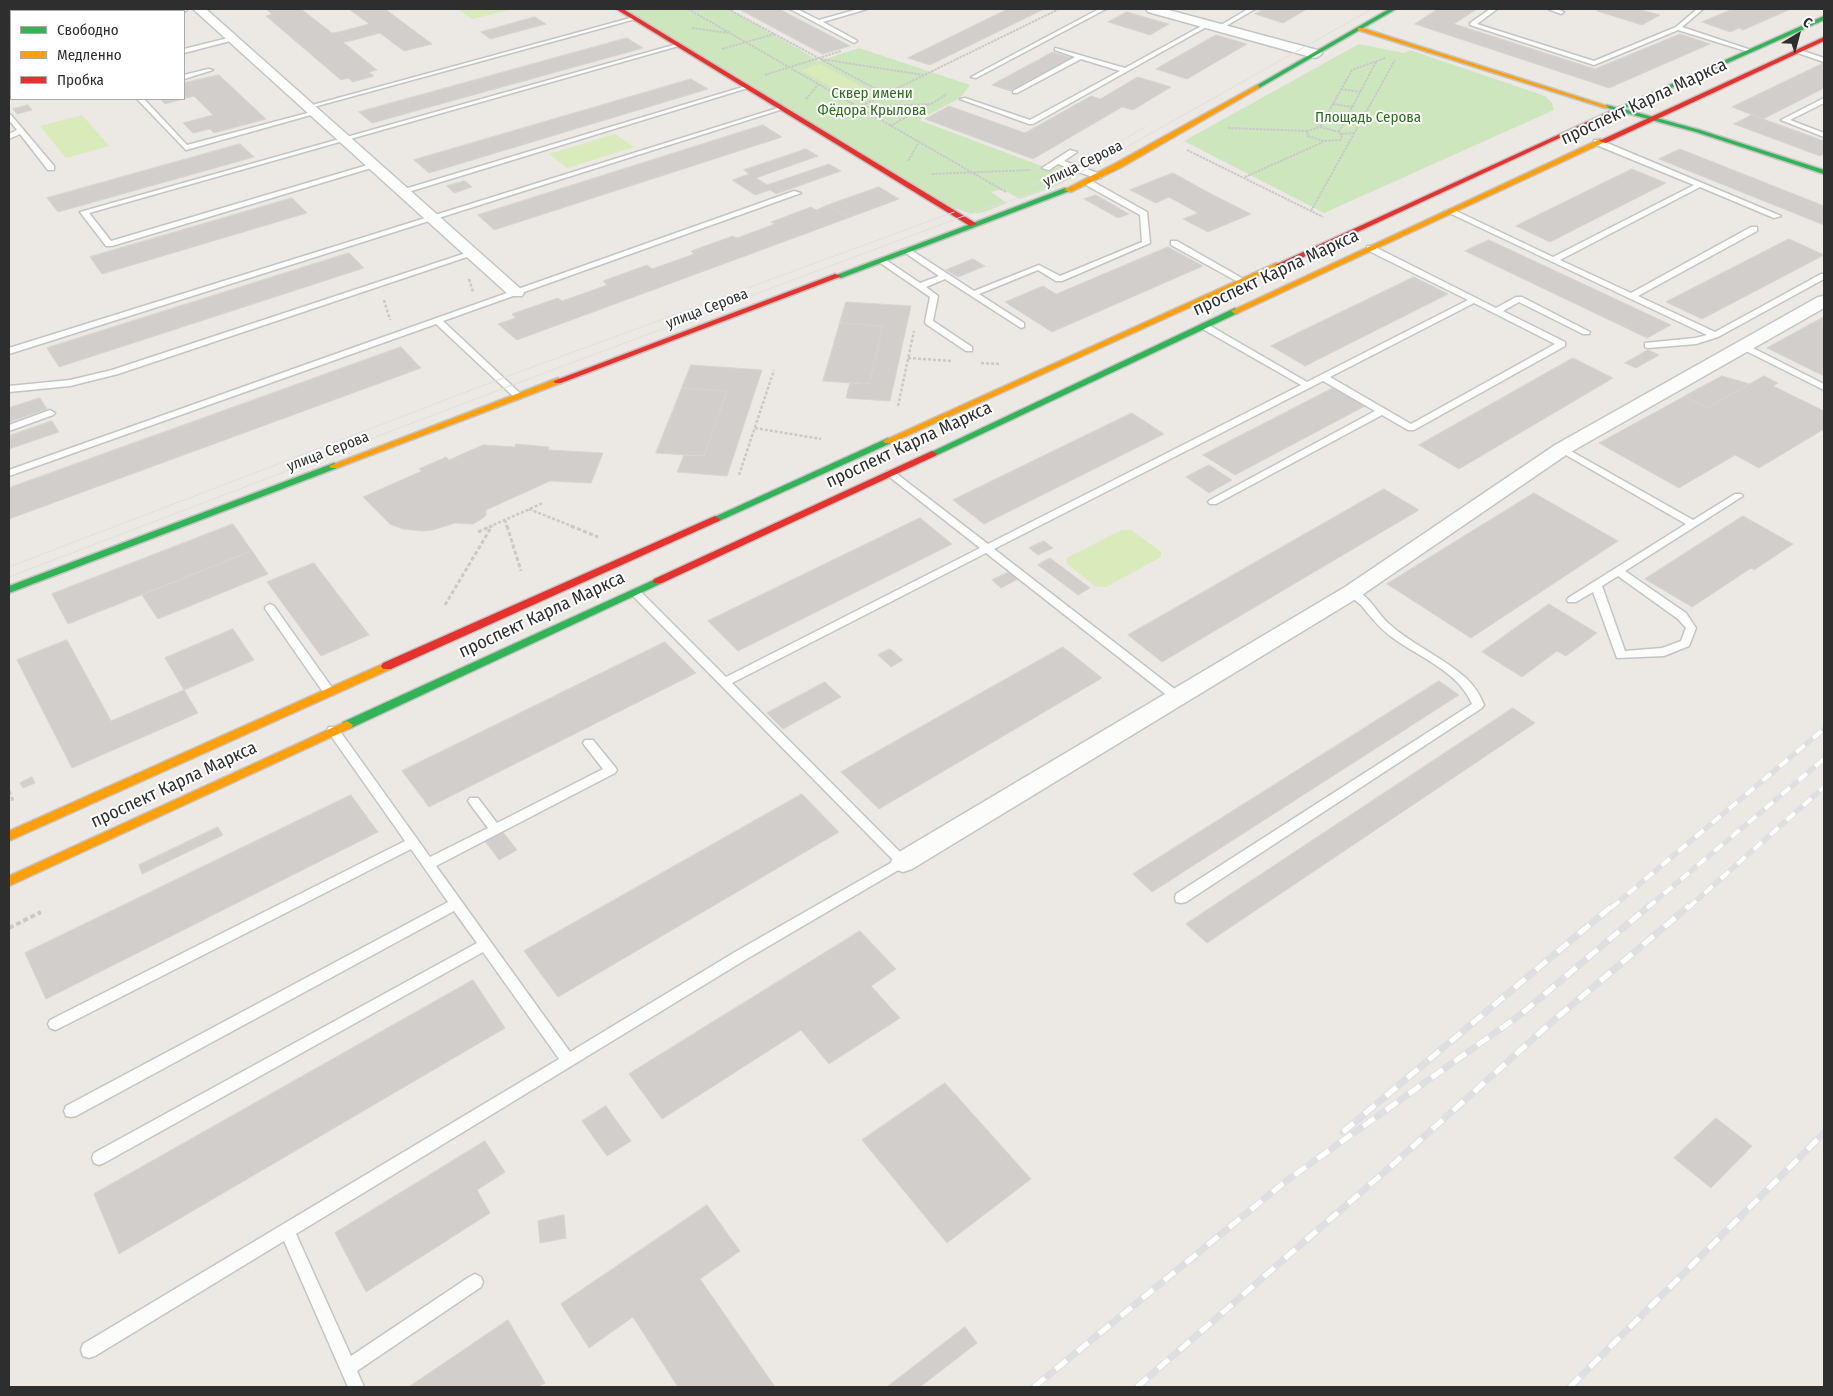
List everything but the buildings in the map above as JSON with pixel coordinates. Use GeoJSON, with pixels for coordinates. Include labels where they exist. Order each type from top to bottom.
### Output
{"type":"FeatureCollection","features":[{"type":"Feature","properties":{"kind":"main road"},"geometry":{"type":"LineString","coordinates":[[619,9],[973,224]]}},
{"type":"Feature","properties":{"kind":"main road","name":"улица Серова"},"geometry":{"type":"LineString","coordinates":[[9,590],[973,224],[1027,206],[1092,179],[1393,9]]}},
{"type":"Feature","properties":{"kind":"main road","name":"проспект Карла Маркса"},"geometry":{"type":"LineString","coordinates":[[9,836],[314,704],[330,692],[547,599],[1618,110],[1824,18]]}},
{"type":"Feature","properties":{"kind":"main road"},"geometry":{"type":"LineString","coordinates":[[1360,29],[1580,100],[1698,131],[1823,170]]}},
{"type":"Feature","properties":{"kind":"main road","name":"проспект Карла Маркса"},"geometry":{"type":"LineString","coordinates":[[9,881],[330,727],[565,619],[635,592],[1448,211],[1824,39]]}},
{"type":"Feature","properties":{"kind":"main road"},"geometry":{"type":"LineString","coordinates":[[1243,281],[1270,295]]}},
{"type":"Feature","properties":{"kind":"street"},"geometry":{"type":"LineString","coordinates":[[199,9],[516,293]]}},
{"type":"Feature","properties":{"kind":"street"},"geometry":{"type":"LineString","coordinates":[[1152,9],[1316,54]]}},
{"type":"Feature","properties":{"kind":"street"},"geometry":{"type":"LineString","coordinates":[[903,862],[1352,592],[1562,449],[1824,301]]}},
{"type":"Feature","properties":{"kind":"lane"},"geometry":{"type":"LineString","coordinates":[[793,9],[854,41]]}},
{"type":"Feature","properties":{"kind":"lane"},"geometry":{"type":"LineString","coordinates":[[818,22],[864,9]]}},
{"type":"Feature","properties":{"kind":"lane"},"geometry":{"type":"LineString","coordinates":[[974,77],[1103,9]]}},
{"type":"Feature","properties":{"kind":"lane"},"geometry":{"type":"LineString","coordinates":[[963,99],[1031,123],[1125,70],[1213,26],[1252,9]]}},
{"type":"Feature","properties":{"kind":"lane"},"geometry":{"type":"LineString","coordinates":[[1494,9],[1472,24],[1594,63],[1678,28],[1700,9]]}},
{"type":"Feature","properties":{"kind":"lane"},"geometry":{"type":"LineString","coordinates":[[1551,9],[1561,12]]}},
{"type":"Feature","properties":{"kind":"lane"},"geometry":{"type":"LineString","coordinates":[[141,100],[186,148],[311,110],[636,18]]}},
{"type":"Feature","properties":{"kind":"lane"},"geometry":{"type":"LineString","coordinates":[[1678,28],[1751,51]]}},
{"type":"Feature","properties":{"kind":"lane"},"geometry":{"type":"LineString","coordinates":[[185,51],[232,39]]}},
{"type":"Feature","properties":{"kind":"lane"},"geometry":{"type":"LineString","coordinates":[[374,166],[109,244],[84,212],[679,45]]}},
{"type":"Feature","properties":{"kind":"lane"},"geometry":{"type":"LineString","coordinates":[[1057,49],[1125,70]]}},
{"type":"Feature","properties":{"kind":"lane"},"geometry":{"type":"LineString","coordinates":[[1797,51],[1824,60]]}},
{"type":"Feature","properties":{"kind":"lane"},"geometry":{"type":"LineString","coordinates":[[1014,92],[1081,56]]}},
{"type":"Feature","properties":{"kind":"lane"},"geometry":{"type":"LineString","coordinates":[[185,76],[210,70]]}},
{"type":"Feature","properties":{"kind":"lane"},"geometry":{"type":"LineString","coordinates":[[402,191],[748,87]]}},
{"type":"Feature","properties":{"kind":"lane"},"geometry":{"type":"LineString","coordinates":[[1824,100],[1784,120],[1824,135]]}},
{"type":"Feature","properties":{"kind":"lane"},"geometry":{"type":"LineString","coordinates":[[9,351],[783,108]]}},
{"type":"Feature","properties":{"kind":"lane"},"geometry":{"type":"LineString","coordinates":[[9,116],[50,168]]}},
{"type":"Feature","properties":{"kind":"lane"},"geometry":{"type":"LineString","coordinates":[[9,137],[21,131]]}},
{"type":"Feature","properties":{"kind":"lane"},"geometry":{"type":"LineString","coordinates":[[1597,142],[1777,216]]}},
{"type":"Feature","properties":{"kind":"lane"},"geometry":{"type":"LineString","coordinates":[[1046,168],[1074,152]]}},
{"type":"Feature","properties":{"kind":"lane"},"geometry":{"type":"LineString","coordinates":[[973,294],[1039,267],[1059,279],[1146,242],[1144,214],[1092,179],[1058,161]]}},
{"type":"Feature","properties":{"kind":"lane"},"geometry":{"type":"LineString","coordinates":[[1553,260],[1700,185]]}},
{"type":"Feature","properties":{"kind":"lane"},"geometry":{"type":"LineString","coordinates":[[9,473],[797,193]]}},
{"type":"Feature","properties":{"kind":"lane"},"geometry":{"type":"LineString","coordinates":[[1448,211],[1715,334]]}},
{"type":"Feature","properties":{"kind":"lane"},"geometry":{"type":"LineString","coordinates":[[1631,296],[1754,229]]}},
{"type":"Feature","properties":{"kind":"lane"},"geometry":{"type":"LineString","coordinates":[[1174,243],[1243,281]]}},
{"type":"Feature","properties":{"kind":"lane"},"geometry":{"type":"LineString","coordinates":[[1323,377],[1411,428],[1562,344],[1370,248]]}},
{"type":"Feature","properties":{"kind":"lane"},"geometry":{"type":"LineString","coordinates":[[905,250],[1021,325]]}},
{"type":"Feature","properties":{"kind":"lane"},"geometry":{"type":"LineString","coordinates":[[9,389],[70,383],[115,372],[472,254]]}},
{"type":"Feature","properties":{"kind":"lane"},"geometry":{"type":"LineString","coordinates":[[880,260],[934,296],[929,322],[969,349]]}},
{"type":"Feature","properties":{"kind":"lane"},"geometry":{"type":"LineString","coordinates":[[920,286],[946,276]]}},
{"type":"Feature","properties":{"kind":"lane"},"geometry":{"type":"LineString","coordinates":[[1648,345],[1696,341],[1715,334],[1824,276]]}},
{"type":"Feature","properties":{"kind":"lane"},"geometry":{"type":"LineString","coordinates":[[1496,311],[1519,299],[1586,332]]}},
{"type":"Feature","properties":{"kind":"lane"},"geometry":{"type":"LineString","coordinates":[[726,682],[1474,300]]}},
{"type":"Feature","properties":{"kind":"lane"},"geometry":{"type":"LineString","coordinates":[[438,321],[518,396]]}},
{"type":"Feature","properties":{"kind":"lane"},"geometry":{"type":"LineString","coordinates":[[1204,326],[1307,385]]}},
{"type":"Feature","properties":{"kind":"lane"},"geometry":{"type":"LineString","coordinates":[[1743,346],[1824,387]]}},
{"type":"Feature","properties":{"kind":"lane"},"geometry":{"type":"LineString","coordinates":[[1213,502],[1382,411]]}},
{"type":"Feature","properties":{"kind":"lane"},"geometry":{"type":"LineString","coordinates":[[9,428],[50,413]]}},
{"type":"Feature","properties":{"kind":"lane"},"geometry":{"type":"LineString","coordinates":[[1562,449],[1694,524]]}},
{"type":"Feature","properties":{"kind":"lane"},"geometry":{"type":"LineString","coordinates":[[890,473],[1177,697]]}},
{"type":"Feature","properties":{"kind":"lane"},"geometry":{"type":"LineString","coordinates":[[1572,600],[1738,496]]}},
{"type":"Feature","properties":{"kind":"lane"},"geometry":{"type":"LineString","coordinates":[[1596,585],[1621,655],[1664,652],[1685,643],[1691,628],[1682,616],[1618,571]]}},
{"type":"Feature","properties":{"kind":"lane"},"geometry":{"type":"LineString","coordinates":[[89,1350],[287,1232],[732,961],[903,862],[635,592]]}},
{"type":"Feature","properties":{"kind":"lane"},"geometry":{"type":"LineString","coordinates":[[1181,898],[1478,705],[1476,696],[1463,681],[1386,628],[1361,598],[1352,592]]}},
{"type":"Feature","properties":{"kind":"lane"},"geometry":{"type":"LineString","coordinates":[[270,608],[330,692]]}},
{"type":"Feature","properties":{"kind":"lane"},"geometry":{"type":"LineString","coordinates":[[330,727],[568,1060]]}},
{"type":"Feature","properties":{"kind":"lane"},"geometry":{"type":"LineString","coordinates":[[428,864],[611,770],[589,743]]}},
{"type":"Feature","properties":{"kind":"lane"},"geometry":{"type":"LineString","coordinates":[[474,801],[496,830]]}},
{"type":"Feature","properties":{"kind":"lane"},"geometry":{"type":"LineString","coordinates":[[55,1024],[412,843]]}},
{"type":"Feature","properties":{"kind":"lane"},"geometry":{"type":"LineString","coordinates":[[71,1111],[456,904]]}},
{"type":"Feature","properties":{"kind":"lane"},"geometry":{"type":"LineString","coordinates":[[99,1158],[484,945]]}},
{"type":"Feature","properties":{"kind":"lane"},"geometry":{"type":"LineString","coordinates":[[287,1232],[356,1387]]}},
{"type":"Feature","properties":{"kind":"lane"},"geometry":{"type":"LineString","coordinates":[[347,1368],[475,1282]]}},
{"type":"Feature","properties":{"kind":"path"},"geometry":{"type":"LineString","coordinates":[[688,9],[1027,206]]}},
{"type":"Feature","properties":{"kind":"path"},"geometry":{"type":"LineString","coordinates":[[728,9],[885,94]]}},
{"type":"Feature","properties":{"kind":"path"},"geometry":{"type":"LineString","coordinates":[[858,107],[1059,9]]}},
{"type":"Feature","properties":{"kind":"path"},"geometry":{"type":"LineString","coordinates":[[746,42],[774,34]]}},
{"type":"Feature","properties":{"kind":"path"},"geometry":{"type":"LineString","coordinates":[[790,68],[856,47],[854,41]]}},
{"type":"Feature","properties":{"kind":"path"},"geometry":{"type":"LineString","coordinates":[[1320,127],[1352,70],[1392,55]]}},
{"type":"Feature","properties":{"kind":"path"},"geometry":{"type":"LineString","coordinates":[[818,59],[887,68],[924,76]]}},
{"type":"Feature","properties":{"kind":"path"},"geometry":{"type":"LineString","coordinates":[[1244,177],[1323,142],[1340,140],[1342,136],[1340,133],[1352,107],[1377,61]]}},
{"type":"Feature","properties":{"kind":"path"},"geometry":{"type":"LineString","coordinates":[[1311,211],[1395,61]]}},
{"type":"Feature","properties":{"kind":"path"},"geometry":{"type":"LineString","coordinates":[[890,126],[949,93],[960,83],[974,77]]}},
{"type":"Feature","properties":{"kind":"path"},"geometry":{"type":"LineString","coordinates":[[1341,89],[1360,92]]}},
{"type":"Feature","properties":{"kind":"path"},"geometry":{"type":"LineString","coordinates":[[858,107],[931,104]]}},
{"type":"Feature","properties":{"kind":"path"},"geometry":{"type":"LineString","coordinates":[[1333,104],[1352,107]]}},
{"type":"Feature","properties":{"kind":"path"},"geometry":{"type":"LineString","coordinates":[[1192,124],[1205,127],[1307,131],[1320,127],[1340,133],[1354,133]]}},
{"type":"Feature","properties":{"kind":"path"},"geometry":{"type":"LineString","coordinates":[[1307,131],[1308,136],[1323,142]]}},
{"type":"Feature","properties":{"kind":"path"},"geometry":{"type":"LineString","coordinates":[[1164,139],[1324,218]]}},
{"type":"Feature","properties":{"kind":"path"},"geometry":{"type":"LineString","coordinates":[[906,166],[919,142]]}},
{"type":"Feature","properties":{"kind":"path"},"geometry":{"type":"LineString","coordinates":[[928,174],[1043,170],[1046,168]]}},
{"type":"Feature","properties":{"kind":"path"},"geometry":{"type":"LineString","coordinates":[[379,285],[396,336]]}},
{"type":"Feature","properties":{"kind":"path"},"geometry":{"type":"LineString","coordinates":[[898,406],[914,330]]}},
{"type":"Feature","properties":{"kind":"path"},"geometry":{"type":"LineString","coordinates":[[740,475],[774,370]]}},
{"type":"Feature","properties":{"kind":"path"},"geometry":{"type":"LineString","coordinates":[[755,428],[821,439]]}},
{"type":"Feature","properties":{"kind":"path"},"geometry":{"type":"LineString","coordinates":[[478,532],[543,503]]}},
{"type":"Feature","properties":{"kind":"path"},"geometry":{"type":"LineString","coordinates":[[529,509],[598,537]]}},
{"type":"Feature","properties":{"kind":"path"},"geometry":{"type":"LineString","coordinates":[[506,520],[521,571]]}},
{"type":"Feature","properties":{"kind":"path"},"geometry":{"type":"LineString","coordinates":[[445,605],[492,526]]}},
{"type":"Feature","properties":{"kind":"path"},"geometry":{"type":"LineString","coordinates":[[9,791],[14,804]]}},
{"type":"Feature","properties":{"kind":"path"},"geometry":{"type":"LineString","coordinates":[[9,928],[41,912]]}},
{"type":"Feature","properties":{"kind":"green space"},"geometry":{"type":"Polygon","coordinates":[[[457,9],[513,9],[472,19],[457,9]]]}},
{"type":"Feature","properties":{"kind":"green space","name":"Сквер имени Фёдора Крылова"},"geometry":{"type":"Polygon","coordinates":[[[623,9],[729,9],[819,61],[859,48],[970,85],[960,98],[919,120],[1052,170],[1059,166],[1080,174],[1051,188],[1020,199],[1002,189],[991,192],[1007,203],[984,212],[973,213],[959,210],[623,9]]]}},
{"type":"Feature","properties":{"kind":"green space","name":"Площадь Серова"},"geometry":{"type":"Polygon","coordinates":[[[1359,44],[1404,53],[1410,50],[1545,96],[1552,103],[1554,110],[1324,213],[1184,141],[1359,44]]]}},
{"type":"Feature","properties":{"kind":"green space"},"geometry":{"type":"Polygon","coordinates":[[[820,64],[876,94],[856,100],[801,70],[820,64]]]}},
{"type":"Feature","properties":{"kind":"green space"},"geometry":{"type":"Polygon","coordinates":[[[82,115],[109,146],[66,158],[40,126],[82,115]]]}},
{"type":"Feature","properties":{"kind":"green space"},"geometry":{"type":"Polygon","coordinates":[[[615,134],[634,147],[567,168],[549,154],[615,134]]]}},
{"type":"Feature","properties":{"kind":"green space"},"geometry":{"type":"Polygon","coordinates":[[[1121,530],[1131,530],[1161,552],[1161,557],[1106,587],[1095,586],[1067,564],[1067,558],[1121,530]]]}},
{"type":"Feature","properties":{"kind":"tram line"},"geometry":{"type":"LineString","coordinates":[[9,577],[507,387],[961,217],[1051,187],[1100,162],[1372,9]]}},
{"type":"Feature","properties":{"kind":"tram line"},"geometry":{"type":"LineString","coordinates":[[1030,186],[1090,159],[1145,127]]}},
{"type":"Feature","properties":{"kind":"tram line"},"geometry":{"type":"LineString","coordinates":[[9,567],[500,379],[954,212]]}},
{"type":"Feature","properties":{"kind":"railway"},"geometry":{"type":"LineString","coordinates":[[1611,908],[1824,729]]}},
{"type":"Feature","properties":{"kind":"railway"},"geometry":{"type":"LineString","coordinates":[[1647,908],[1824,759]]}},
{"type":"Feature","properties":{"kind":"railway"},"geometry":{"type":"LineString","coordinates":[[1688,908],[1824,787]]}},
{"type":"Feature","properties":{"kind":"railway"},"geometry":{"type":"LineString","coordinates":[[1343,1132],[1612,906]]}},
{"type":"Feature","properties":{"kind":"railway"},"geometry":{"type":"LineString","coordinates":[[1034,1387],[1286,1181],[1520,1015],[1649,906]]}},
{"type":"Feature","properties":{"kind":"railway"},"geometry":{"type":"LineString","coordinates":[[1137,1387],[1389,1168],[1553,1021],[1689,906]]}},
{"type":"Feature","properties":{"kind":"railway"},"geometry":{"type":"LineString","coordinates":[[1570,1387],[1824,1133]]}},
{"type":"Feature","properties":{"kind":"traffic: fast"},"geometry":{"type":"LineString","coordinates":[[1257,87],[1393,9]]}},
{"type":"Feature","properties":{"kind":"traffic: fast"},"geometry":{"type":"LineString","coordinates":[[1621,108],[1824,18]]}},
{"type":"Feature","properties":{"kind":"traffic: fast"},"geometry":{"type":"LineString","coordinates":[[1607,107],[1698,131],[1824,172]]}},
{"type":"Feature","properties":{"kind":"traffic: fast"},"geometry":{"type":"LineString","coordinates":[[838,276],[1068,190]]}},
{"type":"Feature","properties":{"kind":"traffic: fast"},"geometry":{"type":"LineString","coordinates":[[932,454],[1235,311]]}},
{"type":"Feature","properties":{"kind":"traffic: fast"},"geometry":{"type":"LineString","coordinates":[[715,519],[888,441]]}},
{"type":"Feature","properties":{"kind":"traffic: fast"},"geometry":{"type":"LineString","coordinates":[[9,590],[334,466]]}},
{"type":"Feature","properties":{"kind":"traffic: fast"},"geometry":{"type":"LineString","coordinates":[[347,725],[658,581]]}},
{"type":"Feature","properties":{"kind":"traffic: slow"},"geometry":{"type":"LineString","coordinates":[[1360,29],[1607,107]]}},
{"type":"Feature","properties":{"kind":"traffic: slow"},"geometry":{"type":"LineString","coordinates":[[1068,190],[1119,165],[1257,87]]}},
{"type":"Feature","properties":{"kind":"traffic: slow"},"geometry":{"type":"LineString","coordinates":[[1235,311],[1603,141]]}},
{"type":"Feature","properties":{"kind":"traffic: slow"},"geometry":{"type":"LineString","coordinates":[[888,441],[1279,265]]}},
{"type":"Feature","properties":{"kind":"traffic: slow"},"geometry":{"type":"LineString","coordinates":[[334,466],[558,381]]}},
{"type":"Feature","properties":{"kind":"traffic: slow"},"geometry":{"type":"LineString","coordinates":[[9,836],[387,666]]}},
{"type":"Feature","properties":{"kind":"traffic: slow"},"geometry":{"type":"LineString","coordinates":[[9,881],[347,725]]}},
{"type":"Feature","properties":{"kind":"traffic: jam"},"geometry":{"type":"LineString","coordinates":[[619,9],[973,224]]}},
{"type":"Feature","properties":{"kind":"traffic: jam"},"geometry":{"type":"LineString","coordinates":[[1603,141],[1824,39]]}},
{"type":"Feature","properties":{"kind":"traffic: jam"},"geometry":{"type":"LineString","coordinates":[[1279,265],[1621,108]]}},
{"type":"Feature","properties":{"kind":"traffic: jam"},"geometry":{"type":"LineString","coordinates":[[558,381],[838,276]]}},
{"type":"Feature","properties":{"kind":"traffic: jam"},"geometry":{"type":"LineString","coordinates":[[658,581],[932,454]]}},
{"type":"Feature","properties":{"kind":"traffic: jam"},"geometry":{"type":"LineString","coordinates":[[387,666],[715,519]]}}]}
